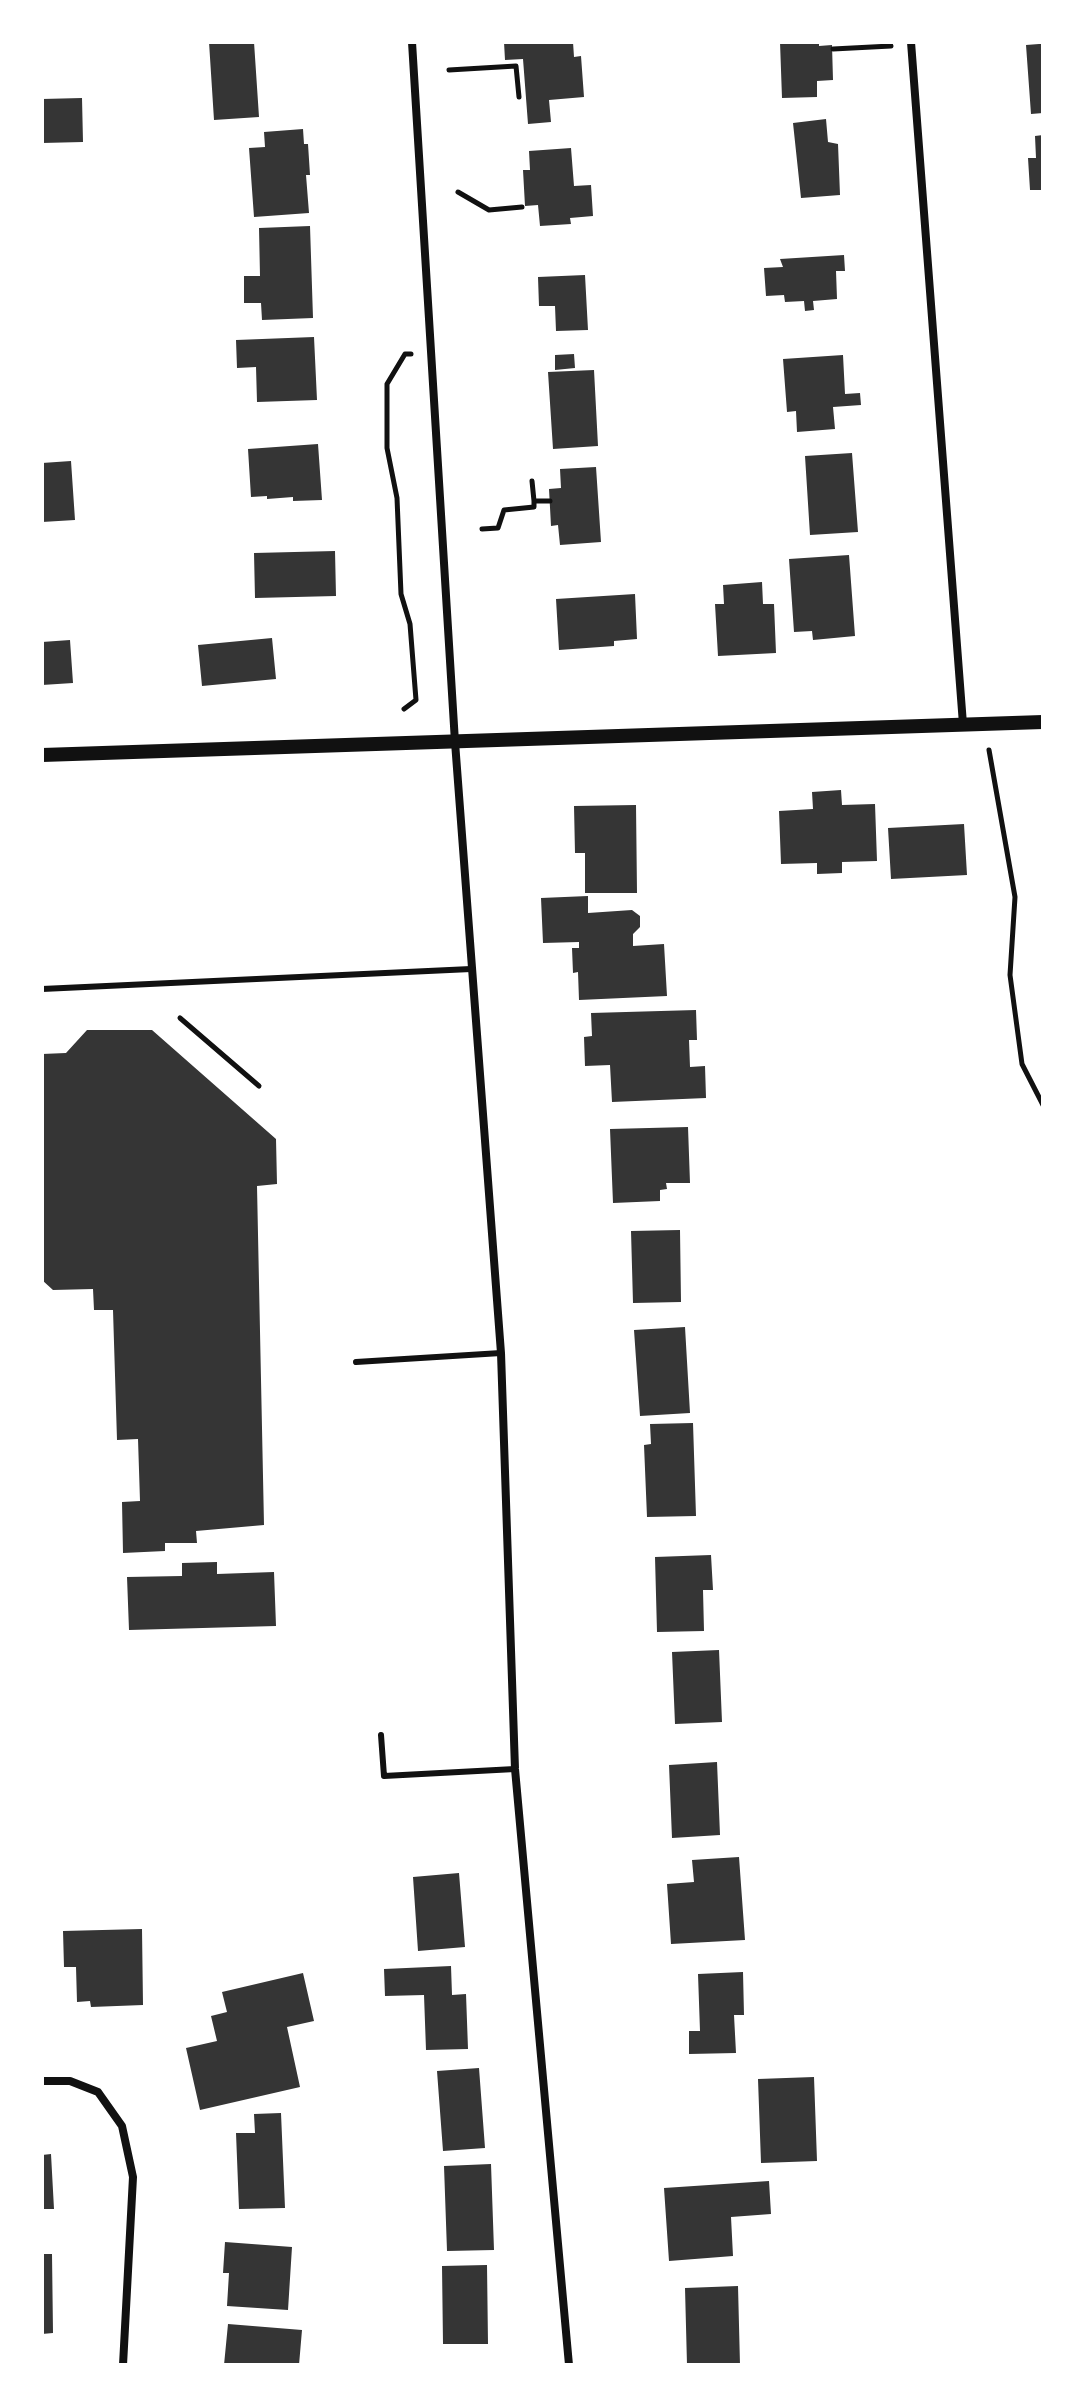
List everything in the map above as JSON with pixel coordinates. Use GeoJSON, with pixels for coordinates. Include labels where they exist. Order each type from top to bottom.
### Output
{"type":"FeatureCollection","features":[{"type":"Feature","properties":{"kind":"street"},"geometry":{"type":"LineString","coordinates":[[412,42],[455,742],[501,1353],[515,1769],[569,2365]]}},
{"type":"Feature","properties":{"kind":"street"},"geometry":{"type":"LineString","coordinates":[[911,42],[963,724]]}},
{"type":"Feature","properties":{"kind":"street"},"geometry":{"type":"LineString","coordinates":[[42,755],[1043,722]]}},
{"type":"Feature","properties":{"kind":"street"},"geometry":{"type":"LineString","coordinates":[[42,2081],[70,2081],[98,2092],[122,2126],[133,2177],[123,2365]]}},
{"type":"Feature","properties":{"kind":"lane"},"geometry":{"type":"LineString","coordinates":[[42,989],[471,969]]}},
{"type":"Feature","properties":{"kind":"lane"},"geometry":{"type":"LineString","coordinates":[[356,1362],[501,1353]]}},
{"type":"Feature","properties":{"kind":"lane"},"geometry":{"type":"LineString","coordinates":[[381,1735],[384,1776],[515,1769]]}},
{"type":"Feature","properties":{"kind":"path"},"geometry":{"type":"LineString","coordinates":[[833,49],[891,46]]}},
{"type":"Feature","properties":{"kind":"path"},"geometry":{"type":"LineString","coordinates":[[449,70],[516,66],[519,97]]}},
{"type":"Feature","properties":{"kind":"path"},"geometry":{"type":"LineString","coordinates":[[458,192],[489,210],[522,207]]}},
{"type":"Feature","properties":{"kind":"path"},"geometry":{"type":"LineString","coordinates":[[404,709],[416,700],[410,624],[401,594],[397,498],[387,448],[387,384],[405,354],[430,353]]}},
{"type":"Feature","properties":{"kind":"path"},"geometry":{"type":"LineString","coordinates":[[482,529],[498,528],[504,510],[534,507],[532,481]]}},
{"type":"Feature","properties":{"kind":"path"},"geometry":{"type":"LineString","coordinates":[[534,501],[550,501]]}},
{"type":"Feature","properties":{"kind":"path"},"geometry":{"type":"LineString","coordinates":[[989,750],[1015,897],[1010,975],[1022,1064],[1043,1105]]}},
{"type":"Feature","properties":{"kind":"path"},"geometry":{"type":"LineString","coordinates":[[180,1018],[259,1086]]}},
{"type":"Feature","properties":{"kind":"building"},"geometry":{"type":"Polygon","coordinates":[[[209,42],[254,42],[259,117],[214,120],[209,42]]]}},
{"type":"Feature","properties":{"kind":"building"},"geometry":{"type":"Polygon","coordinates":[[[504,42],[573,42],[574,57],[581,56],[584,97],[549,100],[551,122],[528,124],[523,59],[505,60],[504,42]]]}},
{"type":"Feature","properties":{"kind":"building"},"geometry":{"type":"Polygon","coordinates":[[[780,42],[832,45],[833,80],[817,81],[817,97],[782,98],[780,42]]]}},
{"type":"Feature","properties":{"kind":"building"},"geometry":{"type":"Polygon","coordinates":[[[1043,42],[1043,113],[1031,114],[1026,45],[1043,42]]]}},
{"type":"Feature","properties":{"kind":"building"},"geometry":{"type":"Polygon","coordinates":[[[82,98],[83,142],[42,143],[42,99],[82,98]]]}},
{"type":"Feature","properties":{"kind":"building"},"geometry":{"type":"Polygon","coordinates":[[[826,119],[828,142],[838,144],[840,195],[801,198],[793,123],[826,119]]]}},
{"type":"Feature","properties":{"kind":"building"},"geometry":{"type":"Polygon","coordinates":[[[303,129],[304,144],[308,144],[310,175],[306,175],[309,213],[254,217],[249,148],[265,147],[264,132],[303,129]]]}},
{"type":"Feature","properties":{"kind":"building"},"geometry":{"type":"Polygon","coordinates":[[[1043,135],[1043,190],[1030,190],[1028,158],[1036,158],[1035,136],[1043,135]]]}},
{"type":"Feature","properties":{"kind":"building"},"geometry":{"type":"Polygon","coordinates":[[[571,148],[574,186],[591,185],[593,216],[570,218],[571,224],[540,226],[538,205],[525,206],[523,170],[530,170],[529,151],[571,148]]]}},
{"type":"Feature","properties":{"kind":"building"},"geometry":{"type":"Polygon","coordinates":[[[310,226],[313,318],[262,320],[261,303],[244,303],[244,276],[260,276],[259,228],[310,226]]]}},
{"type":"Feature","properties":{"kind":"building"},"geometry":{"type":"Polygon","coordinates":[[[844,255],[845,271],[836,271],[837,299],[813,301],[814,310],[805,311],[804,301],[785,302],[784,295],[766,296],[764,268],[783,267],[780,259],[844,255]]]}},
{"type":"Feature","properties":{"kind":"building"},"geometry":{"type":"Polygon","coordinates":[[[585,275],[588,330],[556,331],[555,306],[539,306],[538,277],[585,275]]]}},
{"type":"Feature","properties":{"kind":"building"},"geometry":{"type":"Polygon","coordinates":[[[314,337],[317,400],[257,402],[256,367],[237,368],[236,340],[314,337]]]}},
{"type":"Feature","properties":{"kind":"building"},"geometry":{"type":"Polygon","coordinates":[[[574,354],[575,368],[555,370],[555,355],[574,354]]]}},
{"type":"Feature","properties":{"kind":"building"},"geometry":{"type":"Polygon","coordinates":[[[843,355],[845,394],[860,393],[861,405],[833,407],[835,429],[797,432],[796,411],[787,412],[783,359],[843,355]]]}},
{"type":"Feature","properties":{"kind":"building"},"geometry":{"type":"Polygon","coordinates":[[[594,370],[598,446],[553,449],[548,372],[594,370]]]}},
{"type":"Feature","properties":{"kind":"building"},"geometry":{"type":"Polygon","coordinates":[[[318,444],[322,500],[251,497],[248,449],[318,444]]]}},
{"type":"Feature","properties":{"kind":"building"},"geometry":{"type":"Polygon","coordinates":[[[852,453],[858,532],[810,535],[805,456],[852,453]]]}},
{"type":"Feature","properties":{"kind":"building"},"geometry":{"type":"Polygon","coordinates":[[[71,461],[75,520],[42,522],[42,463],[71,461]]]}},
{"type":"Feature","properties":{"kind":"building"},"geometry":{"type":"Polygon","coordinates":[[[596,467],[601,542],[560,545],[558,525],[551,526],[549,489],[561,488],[560,469],[596,467]]]}},
{"type":"Feature","properties":{"kind":"building"},"geometry":{"type":"Polygon","coordinates":[[[335,551],[336,596],[255,598],[254,553],[335,551]]]}},
{"type":"Feature","properties":{"kind":"building"},"geometry":{"type":"Polygon","coordinates":[[[849,555],[855,636],[813,640],[812,631],[794,632],[789,559],[849,555]]]}},
{"type":"Feature","properties":{"kind":"building"},"geometry":{"type":"Polygon","coordinates":[[[762,582],[763,604],[774,604],[776,653],[718,656],[715,604],[724,604],[723,585],[762,582]]]}},
{"type":"Feature","properties":{"kind":"building"},"geometry":{"type":"Polygon","coordinates":[[[635,594],[637,639],[614,641],[614,646],[559,650],[556,599],[635,594]]]}},
{"type":"Feature","properties":{"kind":"building"},"geometry":{"type":"Polygon","coordinates":[[[272,638],[276,679],[202,686],[198,645],[272,638]]]}},
{"type":"Feature","properties":{"kind":"building"},"geometry":{"type":"Polygon","coordinates":[[[70,640],[73,683],[42,685],[42,642],[70,640]]]}},
{"type":"Feature","properties":{"kind":"building"},"geometry":{"type":"Polygon","coordinates":[[[841,790],[842,805],[875,804],[877,861],[842,862],[842,873],[817,874],[817,863],[781,864],[779,811],[813,809],[812,792],[841,790]]]}},
{"type":"Feature","properties":{"kind":"building"},"geometry":{"type":"Polygon","coordinates":[[[636,805],[637,893],[585,893],[585,853],[575,853],[574,806],[636,805]]]}},
{"type":"Feature","properties":{"kind":"building"},"geometry":{"type":"Polygon","coordinates":[[[964,824],[967,875],[891,879],[888,828],[964,824]]]}},
{"type":"Feature","properties":{"kind":"building"},"geometry":{"type":"Polygon","coordinates":[[[588,896],[588,913],[632,910],[640,916],[640,927],[633,934],[633,946],[664,944],[667,996],[579,1000],[578,972],[573,973],[572,948],[579,948],[579,942],[543,943],[541,898],[588,896]]]}},
{"type":"Feature","properties":{"kind":"building"},"geometry":{"type":"Polygon","coordinates":[[[696,1010],[697,1040],[689,1040],[690,1067],[705,1066],[706,1098],[612,1102],[610,1065],[585,1066],[584,1037],[592,1036],[591,1013],[696,1010]]]}},
{"type":"Feature","properties":{"kind":"building"},"geometry":{"type":"Polygon","coordinates":[[[87,1030],[152,1030],[276,1139],[277,1184],[257,1186],[264,1525],[196,1531],[197,1543],[165,1543],[165,1551],[123,1553],[122,1502],[140,1501],[138,1439],[117,1440],[113,1310],[94,1310],[93,1289],[53,1290],[42,1280],[42,1054],[66,1053],[87,1030]]]}},
{"type":"Feature","properties":{"kind":"building"},"geometry":{"type":"Polygon","coordinates":[[[688,1127],[690,1183],[666,1183],[667,1189],[660,1190],[660,1201],[613,1203],[610,1129],[688,1127]]]}},
{"type":"Feature","properties":{"kind":"building"},"geometry":{"type":"Polygon","coordinates":[[[680,1230],[681,1302],[633,1303],[631,1231],[680,1230]]]}},
{"type":"Feature","properties":{"kind":"building"},"geometry":{"type":"Polygon","coordinates":[[[685,1327],[690,1413],[640,1416],[634,1330],[685,1327]]]}},
{"type":"Feature","properties":{"kind":"building"},"geometry":{"type":"Polygon","coordinates":[[[693,1423],[696,1516],[647,1517],[644,1445],[651,1444],[650,1424],[693,1423]]]}},
{"type":"Feature","properties":{"kind":"building"},"geometry":{"type":"Polygon","coordinates":[[[711,1555],[713,1590],[703,1590],[704,1631],[657,1632],[655,1557],[711,1555]]]}},
{"type":"Feature","properties":{"kind":"building"},"geometry":{"type":"Polygon","coordinates":[[[217,1562],[217,1574],[274,1572],[276,1626],[129,1630],[127,1577],[182,1576],[182,1563],[217,1562]]]}},
{"type":"Feature","properties":{"kind":"building"},"geometry":{"type":"Polygon","coordinates":[[[719,1650],[722,1722],[675,1724],[672,1652],[719,1650]]]}},
{"type":"Feature","properties":{"kind":"building"},"geometry":{"type":"Polygon","coordinates":[[[717,1762],[720,1835],[672,1838],[669,1765],[717,1762]]]}},
{"type":"Feature","properties":{"kind":"building"},"geometry":{"type":"Polygon","coordinates":[[[739,1857],[745,1940],[671,1944],[667,1884],[694,1882],[692,1860],[739,1857]]]}},
{"type":"Feature","properties":{"kind":"building"},"geometry":{"type":"Polygon","coordinates":[[[459,1873],[465,1947],[418,1951],[413,1877],[459,1873]]]}},
{"type":"Feature","properties":{"kind":"building"},"geometry":{"type":"Polygon","coordinates":[[[142,1929],[143,2005],[91,2007],[90,2001],[77,2002],[76,1967],[64,1967],[63,1931],[142,1929]]]}},
{"type":"Feature","properties":{"kind":"building"},"geometry":{"type":"Polygon","coordinates":[[[451,1966],[452,1995],[466,1994],[468,2049],[426,2050],[424,1995],[385,1996],[384,1969],[451,1966]]]}},
{"type":"Feature","properties":{"kind":"building"},"geometry":{"type":"Polygon","coordinates":[[[743,1972],[744,2015],[734,2015],[736,2053],[689,2054],[689,2031],[700,2031],[698,1974],[743,1972]]]}},
{"type":"Feature","properties":{"kind":"building"},"geometry":{"type":"Polygon","coordinates":[[[303,1973],[314,2021],[287,2027],[300,2087],[200,2110],[186,2048],[217,2041],[211,2016],[227,2012],[222,1992],[303,1973]]]}},
{"type":"Feature","properties":{"kind":"building"},"geometry":{"type":"Polygon","coordinates":[[[479,2068],[485,2148],[443,2151],[437,2071],[479,2068]]]}},
{"type":"Feature","properties":{"kind":"building"},"geometry":{"type":"Polygon","coordinates":[[[814,2077],[817,2161],[761,2163],[758,2079],[814,2077]]]}},
{"type":"Feature","properties":{"kind":"building"},"geometry":{"type":"Polygon","coordinates":[[[281,2113],[285,2208],[239,2209],[236,2133],[255,2133],[254,2114],[281,2113]]]}},
{"type":"Feature","properties":{"kind":"building"},"geometry":{"type":"Polygon","coordinates":[[[51,2154],[54,2209],[42,2209],[42,2155],[51,2154]]]}},
{"type":"Feature","properties":{"kind":"building"},"geometry":{"type":"Polygon","coordinates":[[[491,2164],[494,2250],[447,2251],[444,2166],[491,2164]]]}},
{"type":"Feature","properties":{"kind":"building"},"geometry":{"type":"Polygon","coordinates":[[[769,2181],[771,2214],[731,2217],[733,2256],[669,2261],[664,2188],[769,2181]]]}},
{"type":"Feature","properties":{"kind":"building"},"geometry":{"type":"Polygon","coordinates":[[[225,2242],[292,2247],[288,2310],[227,2306],[229,2273],[223,2273],[225,2242]]]}},
{"type":"Feature","properties":{"kind":"building"},"geometry":{"type":"Polygon","coordinates":[[[42,2254],[52,2254],[53,2333],[42,2334],[42,2254]]]}},
{"type":"Feature","properties":{"kind":"building"},"geometry":{"type":"Polygon","coordinates":[[[487,2265],[488,2344],[443,2344],[442,2266],[487,2265]]]}},
{"type":"Feature","properties":{"kind":"building"},"geometry":{"type":"Polygon","coordinates":[[[738,2286],[740,2365],[687,2365],[685,2288],[738,2286]]]}},
{"type":"Feature","properties":{"kind":"building"},"geometry":{"type":"Polygon","coordinates":[[[228,2324],[302,2330],[299,2365],[224,2365],[228,2324]]]}}]}
